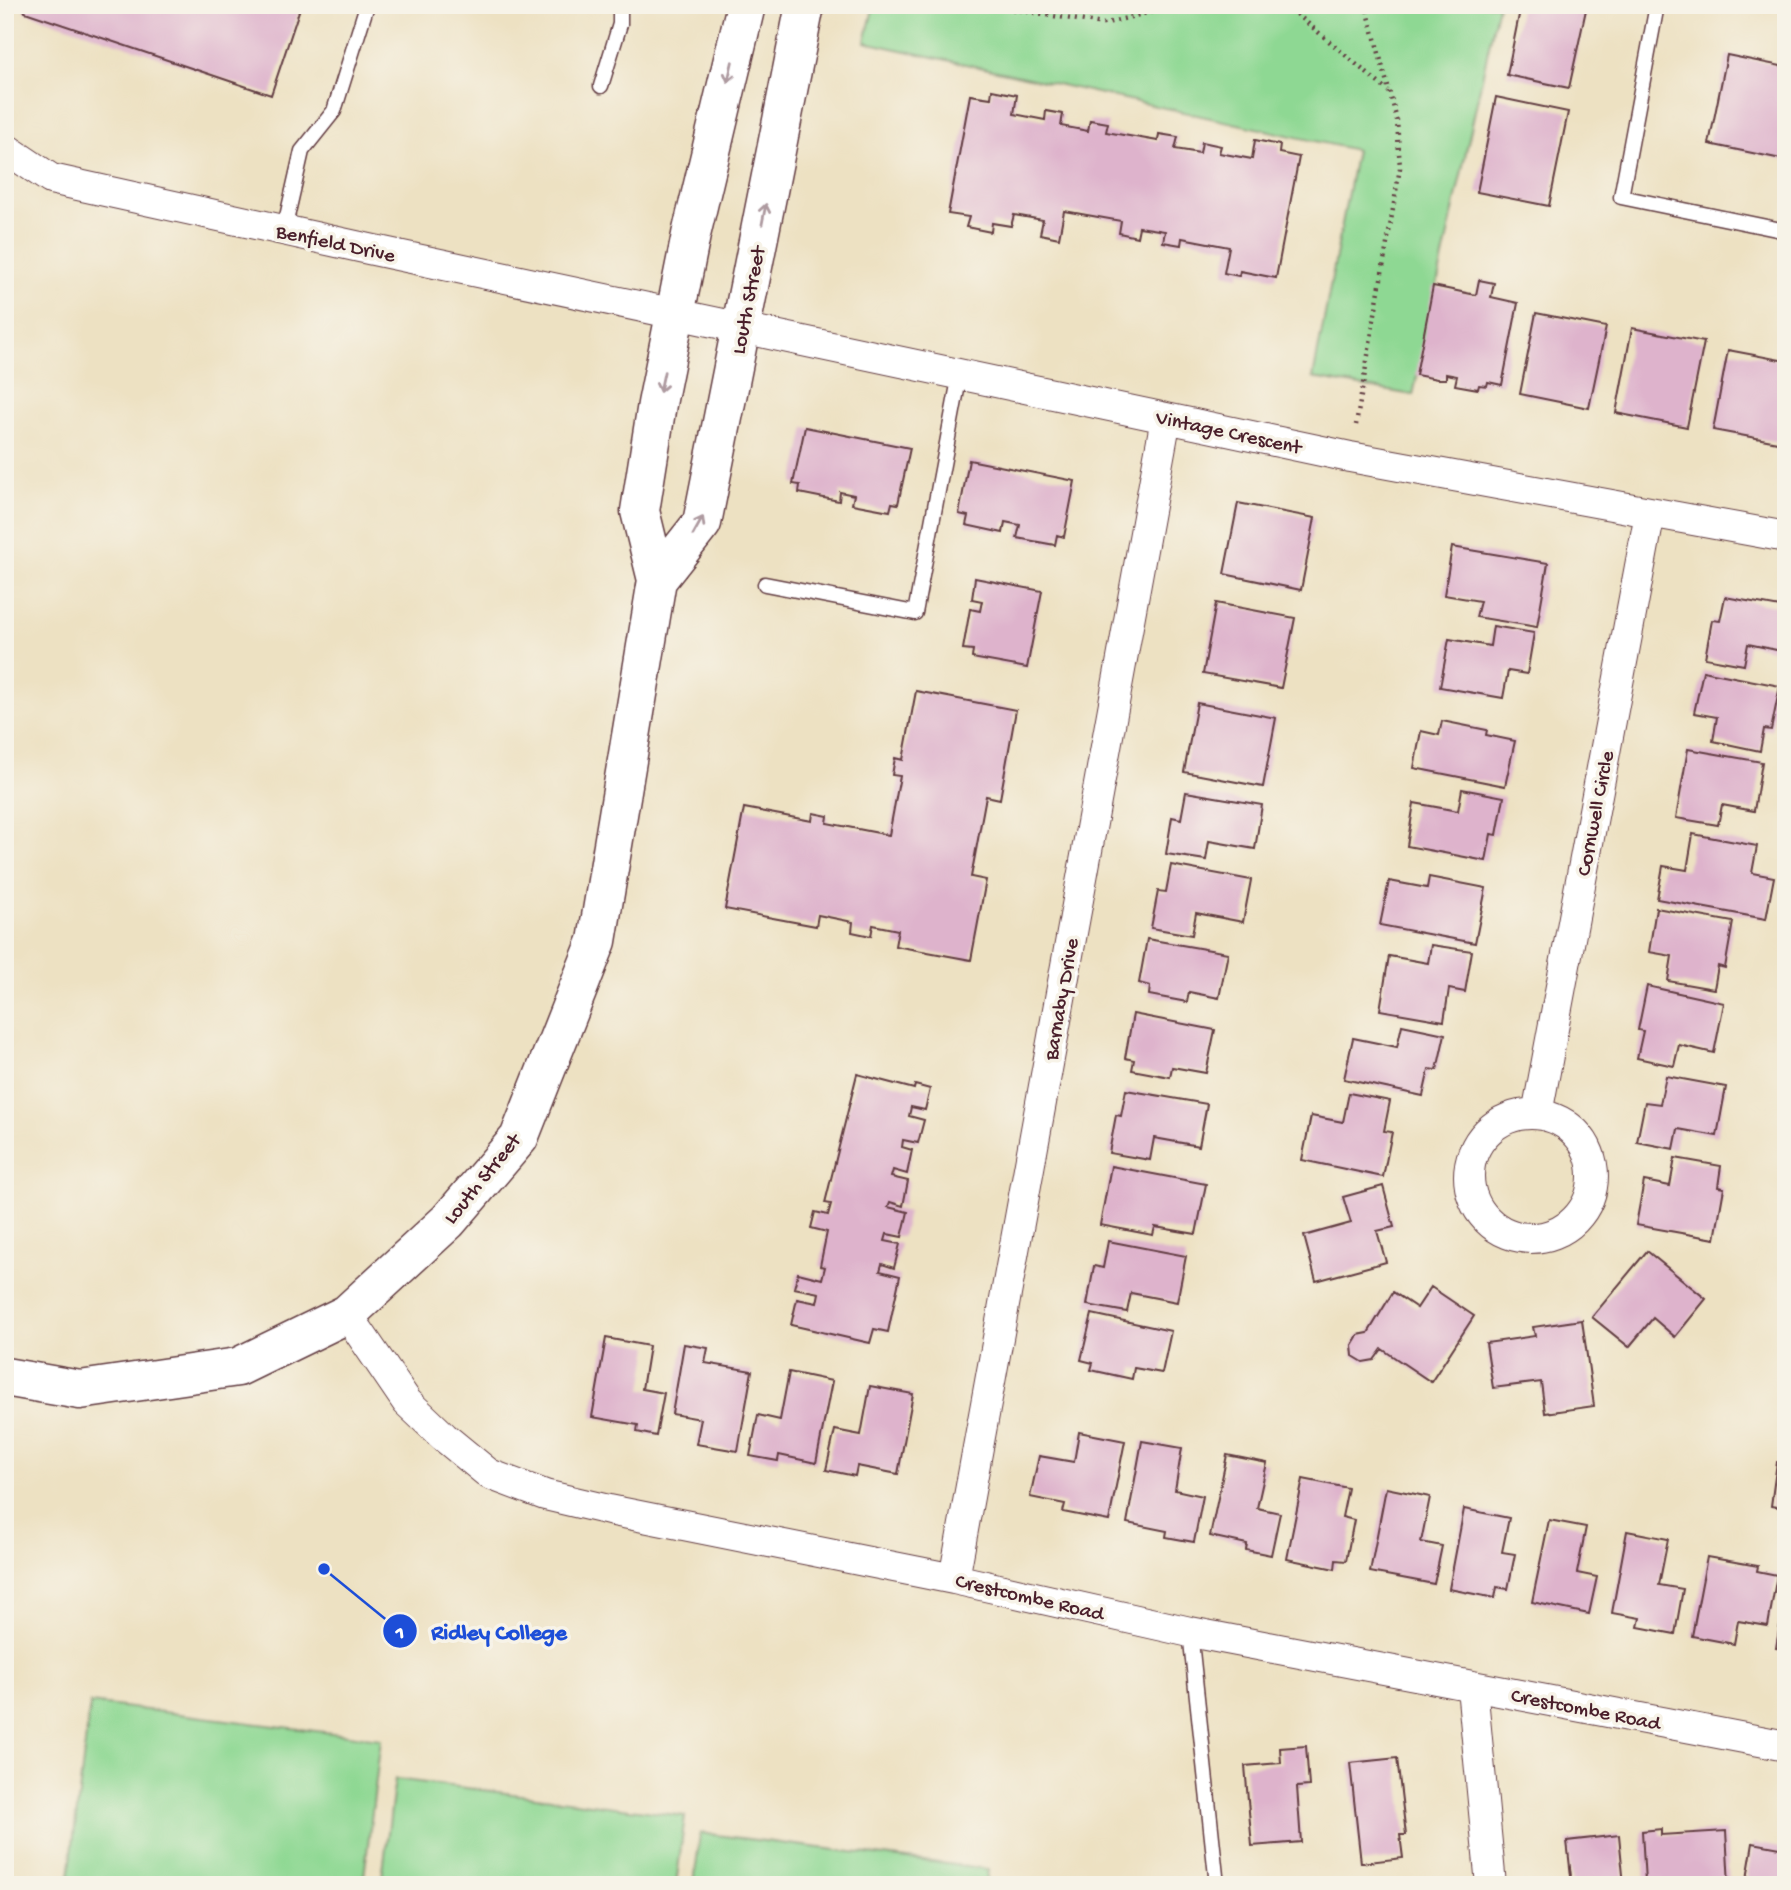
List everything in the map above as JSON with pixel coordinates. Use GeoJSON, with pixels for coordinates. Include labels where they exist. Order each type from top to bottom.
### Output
{"type":"FeatureCollection","features":[{"type":"Feature","properties":{"kind":"main road","name":"Louth Street"},"geometry":{"type":"LineString","coordinates":[[5,1377],[80,1390],[238,1367],[347,1314],[448,1222],[519,1138],[597,941],[657,580],[640,511],[657,404],[691,235],[746,5]]}},
{"type":"Feature","properties":{"kind":"main road","name":"Louth Street"},"geometry":{"type":"LineString","coordinates":[[657,580],[702,523],[806,5]]}},
{"type":"Feature","properties":{"kind":"street","name":"Benfield Drive"},"geometry":{"type":"LineString","coordinates":[[5,148],[51,179],[675,315]]}},
{"type":"Feature","properties":{"kind":"street","name":"Vintage Crescent"},"geometry":{"type":"LineString","coordinates":[[675,315],[1350,457],[1786,537]]}},
{"type":"Feature","properties":{"kind":"street","name":"Barnaby Drive"},"geometry":{"type":"LineString","coordinates":[[954,1579],[1166,418]]}},
{"type":"Feature","properties":{"kind":"street","name":"Cornwell Circle"},"geometry":{"type":"LineString","coordinates":[[1537,1114],[1650,513]]}},
{"type":"Feature","properties":{"kind":"street"},"geometry":{"type":"LineString","coordinates":[[1537,1114],[1552,1117],[1571,1128],[1585,1144],[1592,1164],[1593,1186],[1586,1207],[1572,1223],[1553,1235],[1532,1239],[1512,1236],[1495,1227],[1481,1214],[1472,1196],[1469,1177],[1471,1157],[1480,1140],[1494,1126],[1511,1116],[1537,1114]]}},
{"type":"Feature","properties":{"kind":"street","name":"Crestcombe Road"},"geometry":{"type":"LineString","coordinates":[[347,1314],[407,1402],[444,1437],[489,1474],[545,1495],[954,1579],[1191,1632],[1786,1746]]}},
{"type":"Feature","properties":{"kind":"street"},"geometry":{"type":"LineString","coordinates":[[1472,1686],[1491,1885]]}},
{"type":"Feature","properties":{"kind":"lane"},"geometry":{"type":"LineString","coordinates":[[284,230],[302,151],[334,111],[367,5]]}},
{"type":"Feature","properties":{"kind":"lane"},"geometry":{"type":"LineString","coordinates":[[601,86],[620,24],[620,5]]}},
{"type":"Feature","properties":{"kind":"lane"},"geometry":{"type":"LineString","coordinates":[[1657,5],[1621,197],[1786,231]]}},
{"type":"Feature","properties":{"kind":"lane"},"geometry":{"type":"LineString","coordinates":[[765,584],[915,613],[960,374]]}},
{"type":"Feature","properties":{"kind":"lane"},"geometry":{"type":"LineString","coordinates":[[1191,1632],[1217,1885]]}},
{"type":"Feature","properties":{"kind":"path"},"geometry":{"type":"LineString","coordinates":[[985,5],[1102,24],[1159,10],[1167,5]]}},
{"type":"Feature","properties":{"kind":"path"},"geometry":{"type":"LineString","coordinates":[[1286,5],[1389,92]]}},
{"type":"Feature","properties":{"kind":"path"},"geometry":{"type":"LineString","coordinates":[[1350,457],[1400,168],[1397,120],[1366,5]]}},
{"type":"Feature","properties":{"kind":"green space"},"geometry":{"type":"Polygon","coordinates":[[[874,5],[1498,5],[1413,395],[1313,378],[1356,150],[865,42],[874,5]]]}},
{"type":"Feature","properties":{"kind":"green space"},"geometry":{"type":"Polygon","coordinates":[[[90,1703],[381,1739],[363,1885],[68,1885],[90,1703]]]}},
{"type":"Feature","properties":{"kind":"green space"},"geometry":{"type":"Polygon","coordinates":[[[395,1779],[685,1816],[676,1885],[381,1885],[395,1779]]]}},
{"type":"Feature","properties":{"kind":"green space"},"geometry":{"type":"Polygon","coordinates":[[[700,1833],[988,1869],[986,1885],[694,1885],[700,1833]]]}},
{"type":"Feature","properties":{"kind":"building"},"geometry":{"type":"Polygon","coordinates":[[[22,5],[301,5],[271,95],[25,12],[22,5]]]}},
{"type":"Feature","properties":{"kind":"building"},"geometry":{"type":"Polygon","coordinates":[[[1521,5],[1587,5],[1569,88],[1507,75],[1521,5]]]}},
{"type":"Feature","properties":{"kind":"building"},"geometry":{"type":"Polygon","coordinates":[[[1727,55],[1786,67],[1786,160],[1709,144],[1727,55]]]}},
{"type":"Feature","properties":{"kind":"building"},"geometry":{"type":"Polygon","coordinates":[[[992,90],[1017,95],[1014,114],[1045,120],[1046,111],[1063,114],[1061,126],[1088,131],[1090,120],[1108,123],[1106,132],[1158,141],[1159,134],[1178,137],[1175,149],[1200,153],[1202,142],[1221,146],[1219,153],[1252,159],[1255,140],[1280,145],[1279,153],[1299,157],[1276,278],[1240,271],[1239,276],[1224,273],[1229,247],[1182,238],[1181,245],[1163,242],[1165,231],[1139,227],[1137,237],[1119,233],[1121,221],[1064,211],[1059,238],[1040,234],[1043,220],[1014,215],[1011,226],[992,223],[991,232],[966,227],[969,217],[948,214],[970,95],[991,98],[992,90]]]}},
{"type":"Feature","properties":{"kind":"building"},"geometry":{"type":"Polygon","coordinates":[[[1496,97],[1568,112],[1549,206],[1477,192],[1496,97]]]}},
{"type":"Feature","properties":{"kind":"building"},"geometry":{"type":"Polygon","coordinates":[[[1479,280],[1494,283],[1491,297],[1518,303],[1502,385],[1488,382],[1487,386],[1479,385],[1478,389],[1455,385],[1457,376],[1446,374],[1446,379],[1437,379],[1416,375],[1433,286],[1476,295],[1479,280]]]}},
{"type":"Feature","properties":{"kind":"building"},"geometry":{"type":"Polygon","coordinates":[[[1536,313],[1606,327],[1589,408],[1520,394],[1536,313]]]}},
{"type":"Feature","properties":{"kind":"building"},"geometry":{"type":"Polygon","coordinates":[[[1632,328],[1704,342],[1687,427],[1616,413],[1632,328]]]}},
{"type":"Feature","properties":{"kind":"building"},"geometry":{"type":"Polygon","coordinates":[[[1728,350],[1786,361],[1786,427],[1783,443],[1713,430],[1728,350]]]}},
{"type":"Feature","properties":{"kind":"building"},"geometry":{"type":"Polygon","coordinates":[[[805,427],[910,448],[898,504],[892,503],[890,511],[852,504],[854,495],[840,492],[839,501],[799,493],[800,485],[793,484],[805,427]]]}},
{"type":"Feature","properties":{"kind":"building"},"geometry":{"type":"Polygon","coordinates":[[[969,460],[1075,481],[1064,537],[1057,535],[1055,545],[1017,538],[1020,525],[1005,522],[1003,533],[966,525],[968,516],[959,514],[969,460]]]}},
{"type":"Feature","properties":{"kind":"building"},"geometry":{"type":"Polygon","coordinates":[[[1238,503],[1315,518],[1301,590],[1224,574],[1238,503]]]}},
{"type":"Feature","properties":{"kind":"building"},"geometry":{"type":"Polygon","coordinates":[[[1452,547],[1548,563],[1537,627],[1476,617],[1480,601],[1444,595],[1452,547]]]}},
{"type":"Feature","properties":{"kind":"building"},"geometry":{"type":"Polygon","coordinates":[[[975,578],[1042,591],[1027,668],[972,658],[973,650],[963,649],[970,609],[980,611],[982,601],[972,599],[975,578]]]}},
{"type":"Feature","properties":{"kind":"building"},"geometry":{"type":"Polygon","coordinates":[[[1725,597],[1786,608],[1786,652],[1748,644],[1744,665],[1705,658],[1712,620],[1720,621],[1725,597]]]}},
{"type":"Feature","properties":{"kind":"building"},"geometry":{"type":"Polygon","coordinates":[[[1216,603],[1295,618],[1281,688],[1203,674],[1216,603]]]}},
{"type":"Feature","properties":{"kind":"building"},"geometry":{"type":"Polygon","coordinates":[[[1493,626],[1534,633],[1527,674],[1508,671],[1503,698],[1440,687],[1449,639],[1490,646],[1493,626]]]}},
{"type":"Feature","properties":{"kind":"building"},"geometry":{"type":"Polygon","coordinates":[[[1703,671],[1780,686],[1771,730],[1764,729],[1760,751],[1713,741],[1717,717],[1694,713],[1703,671]]]}},
{"type":"Feature","properties":{"kind":"building"},"geometry":{"type":"Polygon","coordinates":[[[916,691],[1016,710],[1000,799],[986,796],[971,877],[986,880],[971,960],[895,946],[898,930],[873,925],[871,936],[852,932],[853,922],[818,915],[816,926],[725,909],[744,808],[812,821],[813,813],[828,816],[827,823],[889,835],[900,776],[892,775],[895,758],[903,760],[916,691]]]}},
{"type":"Feature","properties":{"kind":"building"},"geometry":{"type":"Polygon","coordinates":[[[1197,703],[1276,718],[1263,787],[1184,772],[1197,703]]]}},
{"type":"Feature","properties":{"kind":"building"},"geometry":{"type":"Polygon","coordinates":[[[1442,721],[1487,730],[1486,735],[1515,741],[1505,786],[1414,768],[1421,731],[1439,735],[1442,721]]]}},
{"type":"Feature","properties":{"kind":"building"},"geometry":{"type":"Polygon","coordinates":[[[1688,749],[1762,762],[1754,811],[1722,805],[1718,825],[1676,818],[1688,749]]]}},
{"type":"Feature","properties":{"kind":"building"},"geometry":{"type":"Polygon","coordinates":[[[1462,789],[1504,797],[1497,835],[1491,834],[1486,861],[1407,846],[1414,803],[1458,811],[1462,789]]]}},
{"type":"Feature","properties":{"kind":"building"},"geometry":{"type":"Polygon","coordinates":[[[1186,792],[1262,805],[1255,849],[1209,841],[1206,860],[1166,854],[1172,817],[1181,819],[1186,792]]]}},
{"type":"Feature","properties":{"kind":"building"},"geometry":{"type":"Polygon","coordinates":[[[1693,834],[1757,846],[1752,873],[1774,877],[1766,919],[1657,899],[1663,866],[1687,870],[1693,834]]]}},
{"type":"Feature","properties":{"kind":"building"},"geometry":{"type":"Polygon","coordinates":[[[1171,865],[1251,880],[1243,922],[1196,913],[1192,935],[1151,928],[1158,891],[1166,892],[1171,865]]]}},
{"type":"Feature","properties":{"kind":"building"},"geometry":{"type":"Polygon","coordinates":[[[1429,877],[1486,888],[1475,943],[1380,925],[1389,881],[1427,888],[1429,877]]]}},
{"type":"Feature","properties":{"kind":"building"},"geometry":{"type":"Polygon","coordinates":[[[1656,908],[1733,922],[1725,968],[1718,966],[1714,989],[1668,981],[1672,956],[1649,952],[1656,908]]]}},
{"type":"Feature","properties":{"kind":"building"},"geometry":{"type":"Polygon","coordinates":[[[1147,939],[1228,953],[1219,998],[1189,992],[1187,1002],[1149,995],[1150,986],[1139,983],[1147,939]]]}},
{"type":"Feature","properties":{"kind":"building"},"geometry":{"type":"Polygon","coordinates":[[[1431,945],[1472,951],[1465,992],[1449,989],[1444,1021],[1380,1010],[1389,956],[1428,963],[1431,945]]]}},
{"type":"Feature","properties":{"kind":"building"},"geometry":{"type":"Polygon","coordinates":[[[1647,986],[1724,1003],[1714,1053],[1679,1045],[1674,1066],[1637,1058],[1643,1031],[1638,1030],[1647,986]]]}},
{"type":"Feature","properties":{"kind":"building"},"geometry":{"type":"Polygon","coordinates":[[[1133,1014],[1215,1030],[1206,1073],[1172,1067],[1170,1077],[1132,1070],[1134,1060],[1125,1058],[1133,1014]]]}},
{"type":"Feature","properties":{"kind":"building"},"geometry":{"type":"Polygon","coordinates":[[[1402,1025],[1445,1034],[1437,1070],[1429,1069],[1423,1096],[1344,1079],[1353,1038],[1397,1047],[1402,1025]]]}},
{"type":"Feature","properties":{"kind":"building"},"geometry":{"type":"Polygon","coordinates":[[[857,1074],[914,1089],[915,1085],[930,1089],[925,1110],[911,1107],[909,1116],[924,1120],[918,1143],[903,1140],[902,1147],[912,1150],[907,1174],[893,1170],[891,1177],[908,1181],[903,1206],[890,1202],[888,1207],[908,1212],[902,1237],[887,1234],[885,1241],[900,1244],[894,1268],[882,1264],[880,1271],[900,1276],[888,1332],[874,1329],[870,1343],[791,1325],[797,1299],[817,1303],[819,1293],[794,1288],[798,1273],[822,1279],[825,1267],[820,1266],[827,1232],[811,1228],[815,1212],[828,1215],[831,1204],[825,1203],[857,1074]]]}},
{"type":"Feature","properties":{"kind":"building"},"geometry":{"type":"Polygon","coordinates":[[[1666,1076],[1726,1087],[1717,1136],[1678,1129],[1674,1149],[1637,1142],[1645,1102],[1660,1104],[1666,1076]]]}},
{"type":"Feature","properties":{"kind":"building"},"geometry":{"type":"Polygon","coordinates":[[[1126,1090],[1207,1104],[1199,1146],[1154,1138],[1150,1160],[1109,1153],[1116,1115],[1121,1116],[1126,1090]]]}},
{"type":"Feature","properties":{"kind":"building"},"geometry":{"type":"Polygon","coordinates":[[[1349,1093],[1390,1101],[1384,1131],[1392,1132],[1383,1177],[1302,1160],[1311,1116],[1343,1122],[1349,1093]]]}},
{"type":"Feature","properties":{"kind":"building"},"geometry":{"type":"Polygon","coordinates":[[[1675,1158],[1721,1166],[1718,1187],[1724,1188],[1715,1239],[1636,1225],[1644,1181],[1670,1186],[1675,1158]]]}},
{"type":"Feature","properties":{"kind":"building"},"geometry":{"type":"Polygon","coordinates":[[[1111,1166],[1206,1184],[1196,1234],[1155,1227],[1153,1235],[1100,1225],[1111,1166]]]}},
{"type":"Feature","properties":{"kind":"building"},"geometry":{"type":"Polygon","coordinates":[[[1383,1186],[1394,1227],[1377,1231],[1386,1262],[1316,1281],[1304,1236],[1351,1223],[1343,1197],[1383,1186]]]}},
{"type":"Feature","properties":{"kind":"building"},"geometry":{"type":"Polygon","coordinates":[[[1108,1241],[1186,1256],[1177,1302],[1131,1293],[1127,1312],[1087,1305],[1094,1266],[1103,1268],[1108,1241]]]}},
{"type":"Feature","properties":{"kind":"building"},"geometry":{"type":"Polygon","coordinates":[[[1647,1251],[1706,1299],[1675,1337],[1653,1318],[1629,1347],[1592,1317],[1647,1251]]]}},
{"type":"Feature","properties":{"kind":"building"},"geometry":{"type":"Polygon","coordinates":[[[1431,1287],[1474,1316],[1431,1382],[1382,1349],[1374,1360],[1363,1362],[1353,1356],[1352,1345],[1358,1335],[1368,1333],[1393,1292],[1417,1308],[1431,1287]]]}},
{"type":"Feature","properties":{"kind":"building"},"geometry":{"type":"Polygon","coordinates":[[[1092,1314],[1171,1331],[1162,1373],[1134,1368],[1132,1379],[1091,1370],[1093,1363],[1081,1360],[1092,1314]]]}},
{"type":"Feature","properties":{"kind":"building"},"geometry":{"type":"Polygon","coordinates":[[[1582,1320],[1594,1406],[1545,1413],[1541,1382],[1493,1388],[1486,1343],[1535,1336],[1533,1327],[1582,1320]]]}},
{"type":"Feature","properties":{"kind":"building"},"geometry":{"type":"Polygon","coordinates":[[[606,1338],[649,1346],[642,1389],[664,1393],[656,1436],[637,1432],[638,1425],[592,1417],[606,1338]]]}},
{"type":"Feature","properties":{"kind":"building"},"geometry":{"type":"Polygon","coordinates":[[[684,1344],[708,1348],[705,1363],[752,1371],[738,1451],[696,1444],[701,1419],[672,1414],[684,1344]]]}},
{"type":"Feature","properties":{"kind":"building"},"geometry":{"type":"Polygon","coordinates":[[[789,1372],[832,1381],[816,1463],[779,1455],[778,1461],[750,1456],[758,1415],[780,1420],[789,1372]]]}},
{"type":"Feature","properties":{"kind":"building"},"geometry":{"type":"Polygon","coordinates":[[[870,1386],[913,1394],[898,1474],[857,1466],[855,1476],[826,1470],[835,1430],[861,1435],[870,1386]]]}},
{"type":"Feature","properties":{"kind":"building"},"geometry":{"type":"Polygon","coordinates":[[[1079,1432],[1125,1441],[1109,1521],[1063,1512],[1065,1504],[1030,1497],[1039,1456],[1074,1462],[1079,1432]]]}},
{"type":"Feature","properties":{"kind":"building"},"geometry":{"type":"Polygon","coordinates":[[[1142,1441],[1182,1448],[1175,1490],[1203,1496],[1194,1542],[1166,1537],[1167,1531],[1127,1523],[1142,1441]]]}},
{"type":"Feature","properties":{"kind":"building"},"geometry":{"type":"Polygon","coordinates":[[[1227,1455],[1267,1463],[1257,1508],[1280,1513],[1271,1555],[1246,1550],[1247,1544],[1210,1536],[1227,1455]]]}},
{"type":"Feature","properties":{"kind":"building"},"geometry":{"type":"Polygon","coordinates":[[[1777,1462],[1786,1463],[1786,1508],[1771,1506],[1777,1462]]]}},
{"type":"Feature","properties":{"kind":"building"},"geometry":{"type":"Polygon","coordinates":[[[1303,1479],[1348,1488],[1342,1517],[1354,1520],[1346,1561],[1336,1560],[1335,1569],[1287,1559],[1303,1479]]]}},
{"type":"Feature","properties":{"kind":"building"},"geometry":{"type":"Polygon","coordinates":[[[1386,1488],[1430,1497],[1421,1542],[1442,1546],[1434,1584],[1370,1572],[1386,1488]]]}},
{"type":"Feature","properties":{"kind":"building"},"geometry":{"type":"Polygon","coordinates":[[[1464,1509],[1509,1518],[1502,1552],[1515,1554],[1508,1589],[1497,1587],[1495,1598],[1449,1589],[1464,1509]]]}},
{"type":"Feature","properties":{"kind":"building"},"geometry":{"type":"Polygon","coordinates":[[[1549,1520],[1586,1527],[1577,1573],[1597,1577],[1589,1614],[1532,1602],[1549,1520]]]}},
{"type":"Feature","properties":{"kind":"building"},"geometry":{"type":"Polygon","coordinates":[[[1627,1531],[1668,1539],[1659,1585],[1683,1589],[1675,1634],[1638,1627],[1640,1618],[1612,1613],[1627,1531]]]}},
{"type":"Feature","properties":{"kind":"building"},"geometry":{"type":"Polygon","coordinates":[[[1707,1557],[1758,1566],[1757,1571],[1777,1575],[1768,1626],[1738,1621],[1734,1644],[1692,1636],[1707,1557]]]}},
{"type":"Feature","properties":{"kind":"building"},"geometry":{"type":"Polygon","coordinates":[[[1786,1600],[1786,1649],[1776,1648],[1786,1600]]]}},
{"type":"Feature","properties":{"kind":"building"},"geometry":{"type":"Polygon","coordinates":[[[1306,1746],[1309,1786],[1297,1787],[1301,1842],[1252,1846],[1245,1766],[1281,1763],[1280,1748],[1306,1746]]]}},
{"type":"Feature","properties":{"kind":"building"},"geometry":{"type":"Polygon","coordinates":[[[1397,1758],[1406,1835],[1400,1835],[1403,1858],[1361,1863],[1350,1763],[1397,1758]]]}},
{"type":"Feature","properties":{"kind":"building"},"geometry":{"type":"Polygon","coordinates":[[[1661,1829],[1661,1835],[1726,1831],[1729,1885],[1667,1885],[1667,1881],[1645,1882],[1642,1831],[1661,1829]]]}},
{"type":"Feature","properties":{"kind":"building"},"geometry":{"type":"Polygon","coordinates":[[[1619,1835],[1624,1885],[1572,1885],[1567,1841],[1619,1835]]]}},
{"type":"Feature","properties":{"kind":"building"},"geometry":{"type":"Polygon","coordinates":[[[1753,1843],[1786,1849],[1786,1885],[1746,1885],[1753,1843]]]}},
{"type":"Feature","properties":{"kind":"place","name":"Ridley College"},"geometry":{"type":"Point","coordinates":[324,1569]}}]}
